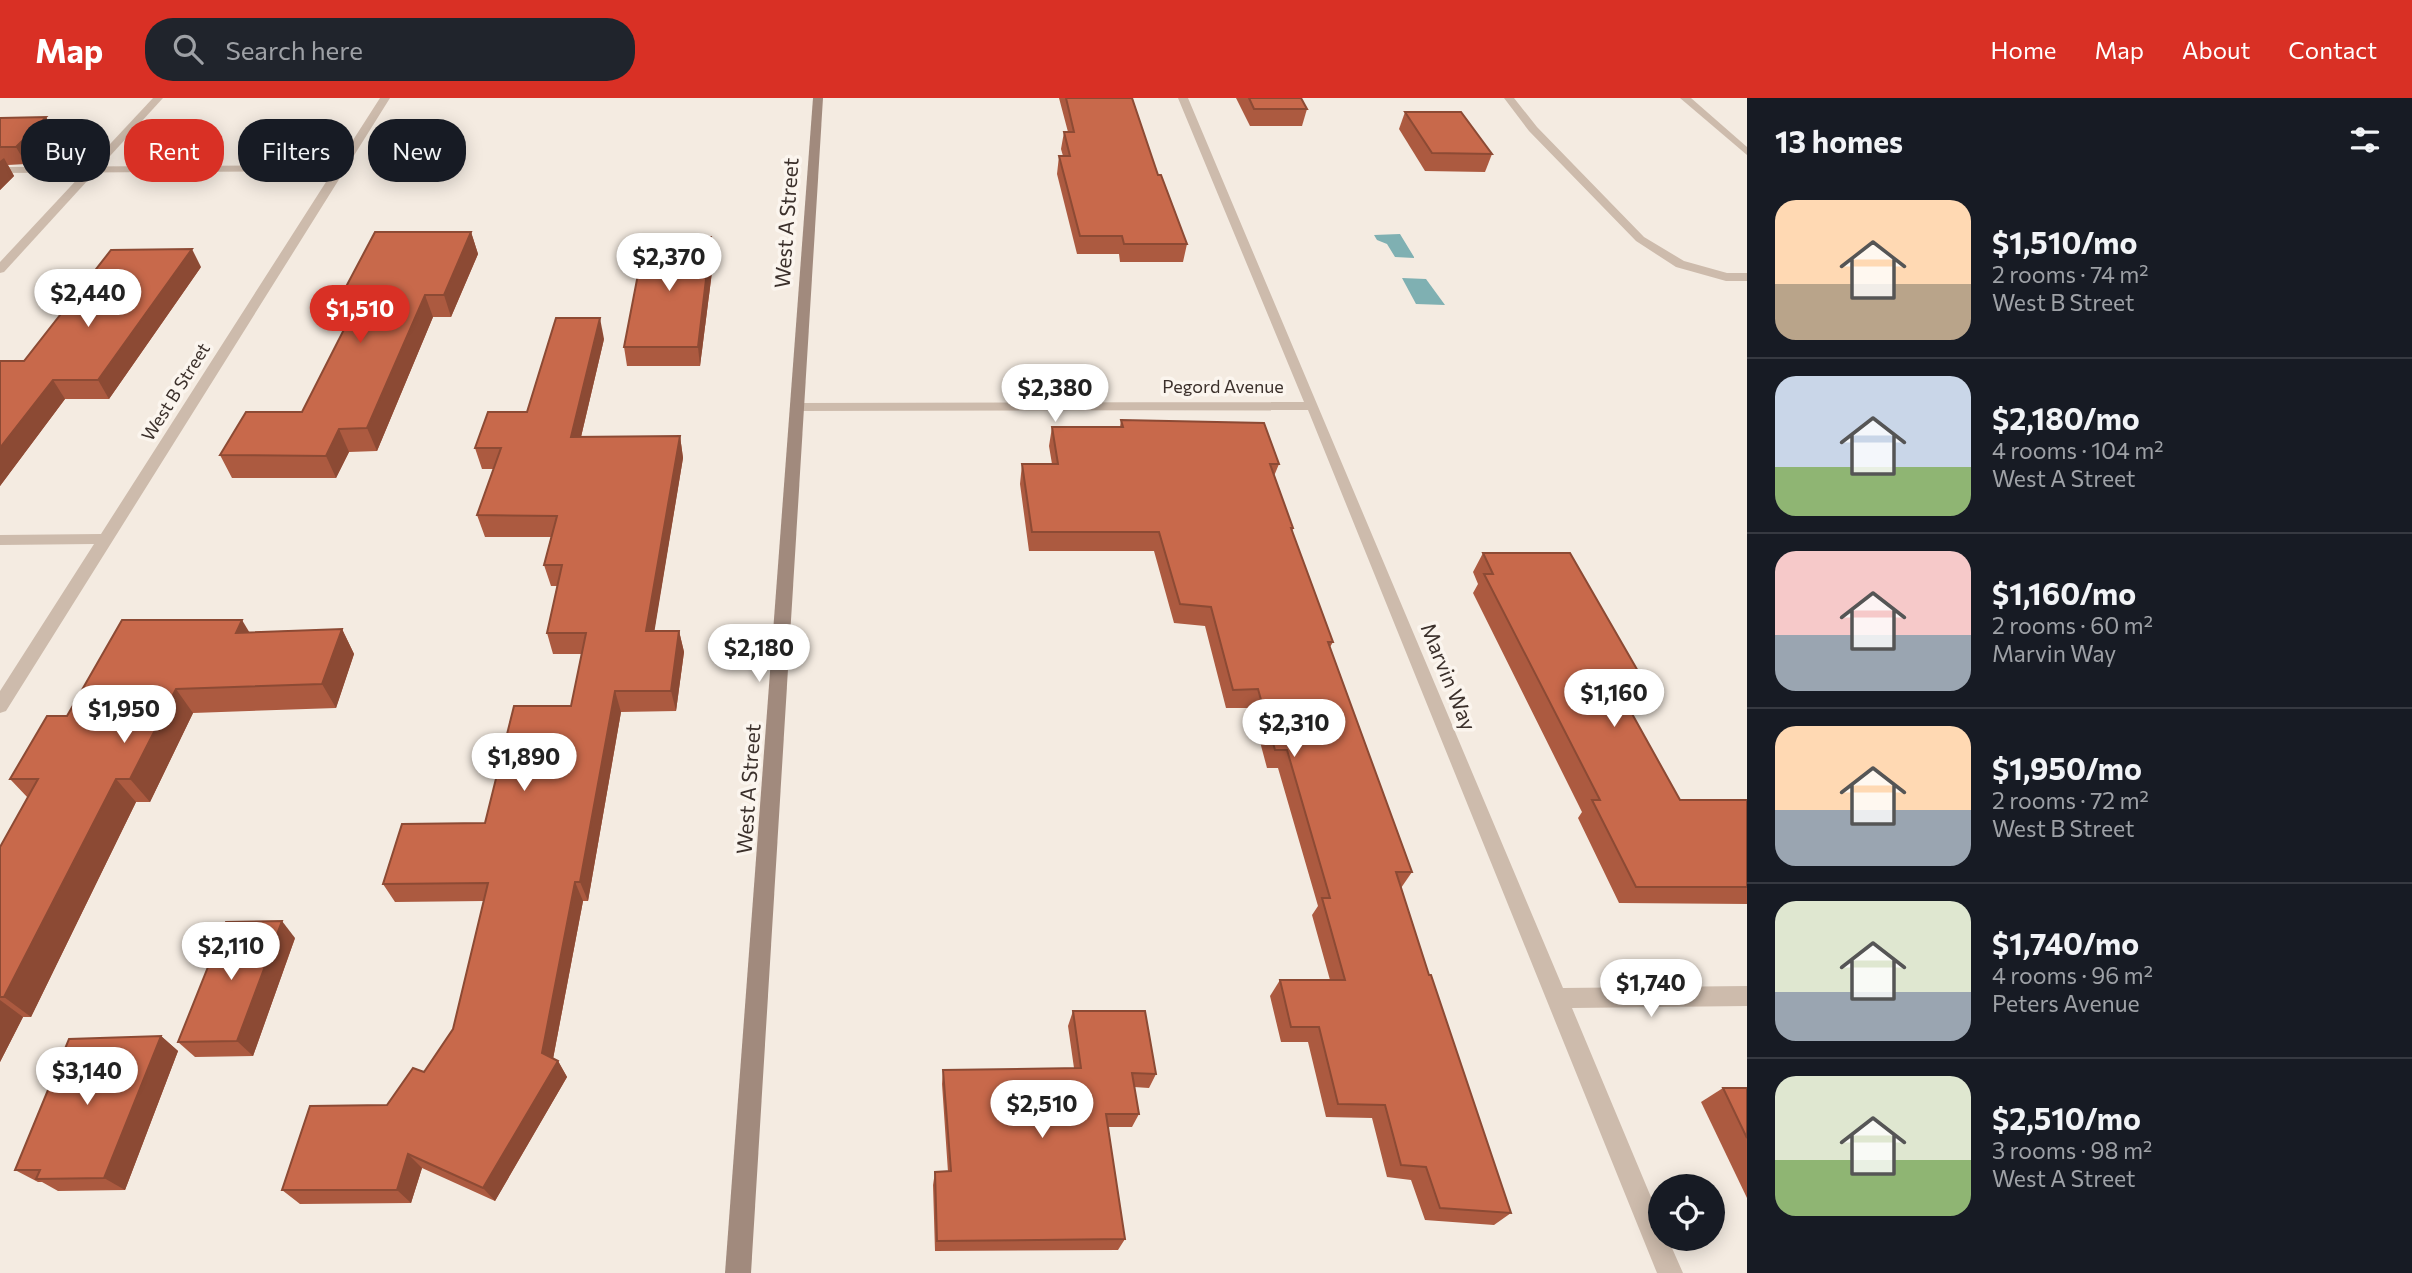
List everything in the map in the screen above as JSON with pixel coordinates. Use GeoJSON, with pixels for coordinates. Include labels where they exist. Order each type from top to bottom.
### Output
{"type":"FeatureCollection","features":[{"type":"Feature","properties":{"kind":"main road","name":"West A Street"},"geometry":{"type":"LineString","coordinates":[[738,1273],[818,98]]}},
{"type":"Feature","properties":{"kind":"street"},"geometry":{"type":"LineString","coordinates":[[110,150],[158,98]]}},
{"type":"Feature","properties":{"kind":"street","name":"West B Street"},"geometry":{"type":"LineString","coordinates":[[354,147],[385,98]]}},
{"type":"Feature","properties":{"kind":"street","name":"Marvin Way"},"geometry":{"type":"LineString","coordinates":[[1182,98],[1313,406],[1670,1273]]}},
{"type":"Feature","properties":{"kind":"street"},"geometry":{"type":"LineString","coordinates":[[1510,98],[1533,129],[1640,239],[1679,264],[1726,277],[1747,277]]}},
{"type":"Feature","properties":{"kind":"street"},"geometry":{"type":"LineString","coordinates":[[1685,98],[1747,152]]}},
{"type":"Feature","properties":{"kind":"street"},"geometry":{"type":"LineString","coordinates":[[110,170],[238,169]]}},
{"type":"Feature","properties":{"kind":"street"},"geometry":{"type":"LineString","coordinates":[[0,170],[21,170]]}},
{"type":"Feature","properties":{"kind":"street"},"geometry":{"type":"LineString","coordinates":[[0,269],[81,182]]}},
{"type":"Feature","properties":{"kind":"street","name":"West B Street"},"geometry":{"type":"LineString","coordinates":[[0,706],[332,182]]}},
{"type":"Feature","properties":{"kind":"street","name":"Pegord Avenue"},"geometry":{"type":"LineString","coordinates":[[798,407],[1313,406]]}},
{"type":"Feature","properties":{"kind":"street"},"geometry":{"type":"LineString","coordinates":[[0,540],[105,539]]}},
{"type":"Feature","properties":{"kind":"street"},"geometry":{"type":"LineString","coordinates":[[1555,998],[1747,996]]}},
{"type":"Feature","properties":{"kind":"water"},"geometry":{"type":"Polygon","coordinates":[[[1400,234],[1414,258],[1395,257],[1387,244],[1377,240],[1374,235],[1400,234]]]}},
{"type":"Feature","properties":{"kind":"water"},"geometry":{"type":"Polygon","coordinates":[[[1402,278],[1426,279],[1445,305],[1416,304],[1402,278]]]}},
{"type":"Feature","properties":{"kind":"building"},"geometry":{"type":"Polygon","coordinates":[[[1066,98],[1132,98],[1158,175],[1161,175],[1187,244],[1124,244],[1122,236],[1080,236],[1059,156],[1070,156],[1064,132],[1074,132],[1066,98]]]}},
{"type":"Feature","properties":{"kind":"building"},"geometry":{"type":"Polygon","coordinates":[[[1249,98],[1301,98],[1307,109],[1254,109],[1249,98]]]}},
{"type":"Feature","properties":{"kind":"building"},"geometry":{"type":"Polygon","coordinates":[[[1405,112],[1461,112],[1492,154],[1432,153],[1405,112]]]}},
{"type":"Feature","properties":{"kind":"building"},"geometry":{"type":"Polygon","coordinates":[[[46,117],[21,119],[21,142],[16,147],[0,147],[0,118],[46,117]]]}},
{"type":"Feature","properties":{"kind":"building"},"geometry":{"type":"Polygon","coordinates":[[[375,232],[471,232],[444,295],[425,295],[367,428],[339,429],[326,456],[220,455],[246,412],[302,412],[359,300],[339,300],[375,232]]]}},
{"type":"Feature","properties":{"kind":"building"},"geometry":{"type":"Polygon","coordinates":[[[711,237],[698,347],[624,347],[645,238],[711,237]]]}},
{"type":"Feature","properties":{"kind":"building"},"geometry":{"type":"Polygon","coordinates":[[[192,249],[98,380],[53,380],[0,448],[0,361],[24,361],[111,250],[192,249]]]}},
{"type":"Feature","properties":{"kind":"building"},"geometry":{"type":"Polygon","coordinates":[[[556,318],[600,318],[571,437],[680,436],[646,631],[679,631],[671,691],[615,691],[580,882],[575,882],[542,1053],[558,1061],[483,1188],[408,1154],[397,1190],[282,1190],[310,1106],[387,1105],[413,1068],[424,1072],[453,1029],[488,883],[383,884],[402,824],[485,823],[514,706],[571,706],[586,633],[547,633],[562,565],[544,565],[557,516],[477,515],[501,448],[475,448],[488,412],[527,412],[556,318]]]}},
{"type":"Feature","properties":{"kind":"building"},"geometry":{"type":"Polygon","coordinates":[[[1121,420],[1264,423],[1279,464],[1270,464],[1333,642],[1328,642],[1412,872],[1396,872],[1511,1213],[1440,1208],[1426,1167],[1401,1165],[1385,1105],[1338,1104],[1319,1027],[1291,1027],[1280,980],[1345,980],[1322,898],[1330,898],[1287,750],[1275,750],[1258,689],[1233,690],[1211,607],[1180,604],[1159,532],[1032,532],[1022,464],[1058,464],[1052,427],[1123,427],[1121,420]]]}},
{"type":"Feature","properties":{"kind":"building"},"geometry":{"type":"Polygon","coordinates":[[[1483,553],[1570,553],[1646,685],[1616,685],[1680,800],[1747,800],[1747,887],[1636,887],[1592,800],[1600,800],[1484,574],[1493,574],[1483,553]]]}},
{"type":"Feature","properties":{"kind":"building"},"geometry":{"type":"Polygon","coordinates":[[[122,620],[242,620],[236,633],[342,629],[322,684],[176,689],[130,779],[116,779],[4,997],[0,997],[0,847],[38,779],[10,779],[47,716],[67,716],[122,620]]]}},
{"type":"Feature","properties":{"kind":"building"},"geometry":{"type":"Polygon","coordinates":[[[282,921],[237,1041],[178,1042],[226,922],[282,921]]]}},
{"type":"Feature","properties":{"kind":"building"},"geometry":{"type":"Polygon","coordinates":[[[1073,1011],[1145,1011],[1156,1074],[1132,1073],[1139,1114],[1106,1114],[1125,1239],[937,1241],[935,1172],[951,1171],[943,1070],[1081,1068],[1073,1011]]]}},
{"type":"Feature","properties":{"kind":"building"},"geometry":{"type":"Polygon","coordinates":[[[161,1036],[104,1178],[36,1179],[40,1170],[15,1170],[69,1039],[161,1036]]]}},
{"type":"Feature","properties":{"kind":"building"},"geometry":{"type":"Polygon","coordinates":[[[1723,1088],[1747,1088],[1747,1138],[1723,1088]]]}}]}
